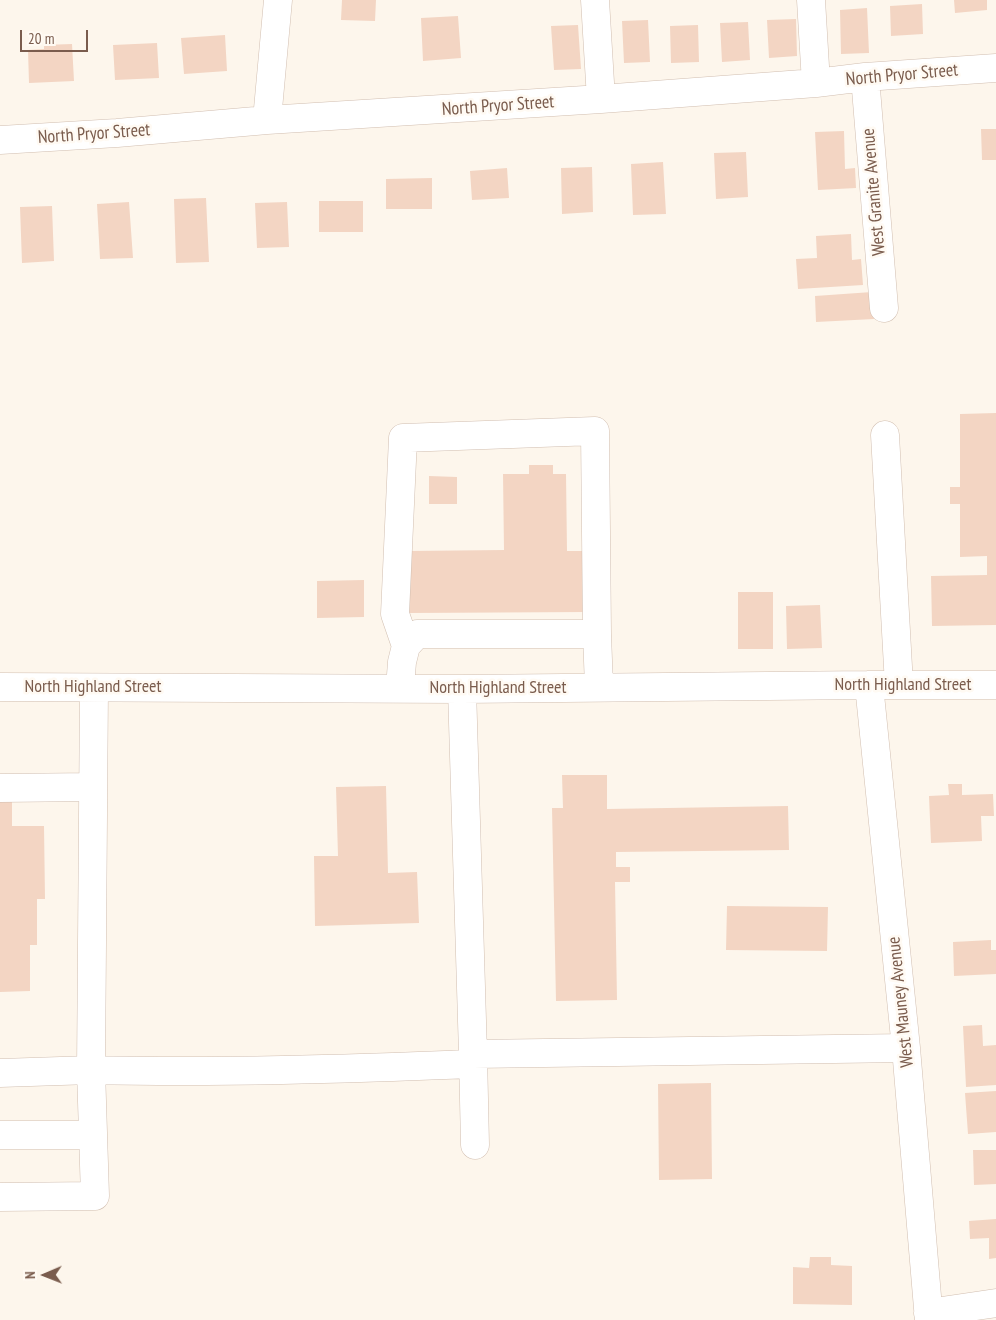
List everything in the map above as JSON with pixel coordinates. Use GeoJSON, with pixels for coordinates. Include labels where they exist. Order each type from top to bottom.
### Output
{"type":"FeatureCollection","features":[{"type":"Feature","properties":{"kind":"street"},"geometry":{"type":"LineString","coordinates":[[267,120],[278,0]]}},
{"type":"Feature","properties":{"kind":"street"},"geometry":{"type":"LineString","coordinates":[[595,0],[601,99]]}},
{"type":"Feature","properties":{"kind":"street"},"geometry":{"type":"LineString","coordinates":[[811,0],[816,83]]}},
{"type":"Feature","properties":{"kind":"street","name":"North Pryor Street"},"geometry":{"type":"LineString","coordinates":[[0,140],[117,133],[267,120],[601,99],[996,68]]}},
{"type":"Feature","properties":{"kind":"street","name":"West Granite Avenue"},"geometry":{"type":"LineString","coordinates":[[864,77],[884,308]]}},
{"type":"Feature","properties":{"kind":"street"},"geometry":{"type":"LineString","coordinates":[[406,646],[395,614],[403,438],[595,431],[597,634],[600,687]]}},
{"type":"Feature","properties":{"kind":"street"},"geometry":{"type":"LineString","coordinates":[[886,435],[899,685]]}},
{"type":"Feature","properties":{"kind":"street"},"geometry":{"type":"LineString","coordinates":[[400,688],[402,662],[406,646],[417,634],[597,634]]}},
{"type":"Feature","properties":{"kind":"street","name":"West Mauney Avenue"},"geometry":{"type":"LineString","coordinates":[[870,685],[906,1048],[928,1316]]}},
{"type":"Feature","properties":{"kind":"street","name":"North Highland Street"},"geometry":{"type":"LineString","coordinates":[[0,687],[462,689],[996,685]]}},
{"type":"Feature","properties":{"kind":"street"},"geometry":{"type":"LineString","coordinates":[[0,1197],[95,1196],[91,1070],[94,688]]}},
{"type":"Feature","properties":{"kind":"street"},"geometry":{"type":"LineString","coordinates":[[462,689],[475,1145]]}},
{"type":"Feature","properties":{"kind":"street"},"geometry":{"type":"LineString","coordinates":[[0,788],[93,787]]}},
{"type":"Feature","properties":{"kind":"street"},"geometry":{"type":"LineString","coordinates":[[0,1073],[91,1070],[204,1072],[357,1069],[473,1059],[906,1048]]}},
{"type":"Feature","properties":{"kind":"street"},"geometry":{"type":"LineString","coordinates":[[0,1135],[92,1136]]}},
{"type":"Feature","properties":{"kind":"street"},"geometry":{"type":"LineString","coordinates":[[928,1316],[996,1303]]}},
{"type":"Feature","properties":{"kind":"building"},"geometry":{"type":"Polygon","coordinates":[[[342,0],[376,0],[375,21],[341,20],[342,0]]]}},
{"type":"Feature","properties":{"kind":"building"},"geometry":{"type":"Polygon","coordinates":[[[954,0],[987,0],[987,10],[955,13],[954,0]]]}},
{"type":"Feature","properties":{"kind":"building"},"geometry":{"type":"Polygon","coordinates":[[[922,4],[923,34],[891,36],[890,6],[922,4]]]}},
{"type":"Feature","properties":{"kind":"building"},"geometry":{"type":"Polygon","coordinates":[[[867,8],[869,53],[841,54],[840,10],[867,8]]]}},
{"type":"Feature","properties":{"kind":"building"},"geometry":{"type":"Polygon","coordinates":[[[458,16],[461,58],[423,61],[421,18],[458,16]]]}},
{"type":"Feature","properties":{"kind":"building"},"geometry":{"type":"Polygon","coordinates":[[[796,19],[797,56],[769,58],[767,20],[796,19]]]}},
{"type":"Feature","properties":{"kind":"building"},"geometry":{"type":"Polygon","coordinates":[[[648,20],[650,62],[624,63],[622,21],[648,20]]]}},
{"type":"Feature","properties":{"kind":"building"},"geometry":{"type":"Polygon","coordinates":[[[748,22],[750,60],[722,62],[720,23],[748,22]]]}},
{"type":"Feature","properties":{"kind":"building"},"geometry":{"type":"Polygon","coordinates":[[[578,25],[581,69],[554,70],[551,26],[578,25]]]}},
{"type":"Feature","properties":{"kind":"building"},"geometry":{"type":"Polygon","coordinates":[[[698,25],[699,62],[671,63],[670,26],[698,25]]]}},
{"type":"Feature","properties":{"kind":"building"},"geometry":{"type":"Polygon","coordinates":[[[225,35],[227,71],[184,74],[181,38],[225,35]]]}},
{"type":"Feature","properties":{"kind":"building"},"geometry":{"type":"Polygon","coordinates":[[[157,43],[159,78],[115,80],[113,45],[157,43]]]}},
{"type":"Feature","properties":{"kind":"building"},"geometry":{"type":"Polygon","coordinates":[[[72,44],[74,81],[29,83],[28,50],[44,49],[44,45],[72,44]]]}},
{"type":"Feature","properties":{"kind":"building"},"geometry":{"type":"Polygon","coordinates":[[[981,129],[996,129],[996,160],[982,160],[981,129]]]}},
{"type":"Feature","properties":{"kind":"building"},"geometry":{"type":"Polygon","coordinates":[[[844,131],[845,169],[855,168],[856,188],[818,190],[815,132],[844,131]]]}},
{"type":"Feature","properties":{"kind":"building"},"geometry":{"type":"Polygon","coordinates":[[[746,152],[748,197],[716,199],[714,153],[746,152]]]}},
{"type":"Feature","properties":{"kind":"building"},"geometry":{"type":"Polygon","coordinates":[[[663,162],[666,214],[633,215],[631,164],[663,162]]]}},
{"type":"Feature","properties":{"kind":"building"},"geometry":{"type":"Polygon","coordinates":[[[592,167],[593,212],[562,214],[561,168],[592,167]]]}},
{"type":"Feature","properties":{"kind":"building"},"geometry":{"type":"Polygon","coordinates":[[[507,168],[509,198],[472,200],[470,171],[507,168]]]}},
{"type":"Feature","properties":{"kind":"building"},"geometry":{"type":"Polygon","coordinates":[[[432,178],[432,209],[386,209],[386,179],[432,178]]]}},
{"type":"Feature","properties":{"kind":"building"},"geometry":{"type":"Polygon","coordinates":[[[206,198],[209,262],[176,263],[174,199],[206,198]]]}},
{"type":"Feature","properties":{"kind":"building"},"geometry":{"type":"Polygon","coordinates":[[[319,201],[363,201],[363,232],[319,232],[319,201]]]}},
{"type":"Feature","properties":{"kind":"building"},"geometry":{"type":"Polygon","coordinates":[[[129,202],[133,258],[100,259],[97,204],[129,202]]]}},
{"type":"Feature","properties":{"kind":"building"},"geometry":{"type":"Polygon","coordinates":[[[287,202],[289,247],[257,248],[255,203],[287,202]]]}},
{"type":"Feature","properties":{"kind":"building"},"geometry":{"type":"Polygon","coordinates":[[[52,206],[54,261],[22,263],[20,207],[52,206]]]}},
{"type":"Feature","properties":{"kind":"building"},"geometry":{"type":"Polygon","coordinates":[[[851,234],[852,260],[861,259],[863,285],[798,289],[796,259],[817,258],[816,236],[851,234]]]}},
{"type":"Feature","properties":{"kind":"building"},"geometry":{"type":"Polygon","coordinates":[[[872,292],[874,319],[816,322],[815,296],[872,292]]]}},
{"type":"Feature","properties":{"kind":"building"},"geometry":{"type":"Polygon","coordinates":[[[996,413],[996,625],[932,626],[931,576],[987,575],[987,556],[960,557],[960,504],[950,504],[950,487],[960,487],[960,414],[996,413]]]}},
{"type":"Feature","properties":{"kind":"building"},"geometry":{"type":"Polygon","coordinates":[[[529,465],[553,465],[553,474],[566,474],[567,551],[588,551],[589,612],[409,613],[409,551],[504,550],[503,474],[529,474],[529,465]]]}},
{"type":"Feature","properties":{"kind":"building"},"geometry":{"type":"Polygon","coordinates":[[[429,476],[457,477],[457,504],[429,504],[429,476]]]}},
{"type":"Feature","properties":{"kind":"building"},"geometry":{"type":"Polygon","coordinates":[[[364,580],[364,617],[317,618],[317,581],[364,580]]]}},
{"type":"Feature","properties":{"kind":"building"},"geometry":{"type":"Polygon","coordinates":[[[738,592],[773,592],[773,649],[738,649],[738,592]]]}},
{"type":"Feature","properties":{"kind":"building"},"geometry":{"type":"Polygon","coordinates":[[[820,605],[822,648],[787,649],[786,606],[820,605]]]}},
{"type":"Feature","properties":{"kind":"building"},"geometry":{"type":"Polygon","coordinates":[[[562,775],[607,775],[607,809],[788,806],[789,850],[616,852],[616,867],[630,867],[630,882],[615,882],[617,1000],[556,1001],[552,808],[563,808],[562,775]]]}},
{"type":"Feature","properties":{"kind":"building"},"geometry":{"type":"Polygon","coordinates":[[[948,784],[962,784],[962,795],[993,794],[994,816],[981,816],[982,841],[931,843],[929,796],[949,795],[948,784]]]}},
{"type":"Feature","properties":{"kind":"building"},"geometry":{"type":"Polygon","coordinates":[[[386,786],[388,873],[417,872],[419,923],[315,926],[314,856],[338,856],[336,787],[386,786]]]}},
{"type":"Feature","properties":{"kind":"building"},"geometry":{"type":"Polygon","coordinates":[[[0,799],[12,799],[12,826],[44,826],[45,899],[37,899],[37,945],[30,945],[30,991],[0,992],[0,799]]]}},
{"type":"Feature","properties":{"kind":"building"},"geometry":{"type":"Polygon","coordinates":[[[727,906],[828,907],[827,951],[726,950],[727,906]]]}},
{"type":"Feature","properties":{"kind":"building"},"geometry":{"type":"Polygon","coordinates":[[[991,940],[991,950],[996,950],[996,974],[954,976],[953,942],[991,940]]]}},
{"type":"Feature","properties":{"kind":"building"},"geometry":{"type":"Polygon","coordinates":[[[982,1025],[983,1046],[996,1045],[996,1085],[966,1087],[963,1026],[982,1025]]]}},
{"type":"Feature","properties":{"kind":"building"},"geometry":{"type":"Polygon","coordinates":[[[711,1083],[712,1179],[659,1180],[658,1084],[711,1083]]]}},
{"type":"Feature","properties":{"kind":"building"},"geometry":{"type":"Polygon","coordinates":[[[996,1091],[996,1132],[968,1134],[965,1093],[996,1091]]]}},
{"type":"Feature","properties":{"kind":"building"},"geometry":{"type":"Polygon","coordinates":[[[973,1150],[996,1150],[996,1184],[974,1185],[973,1150]]]}},
{"type":"Feature","properties":{"kind":"building"},"geometry":{"type":"Polygon","coordinates":[[[996,1219],[996,1258],[989,1259],[989,1238],[970,1239],[969,1221],[996,1219]]]}},
{"type":"Feature","properties":{"kind":"building"},"geometry":{"type":"Polygon","coordinates":[[[810,1257],[831,1257],[831,1265],[852,1266],[852,1305],[793,1304],[793,1267],[809,1268],[810,1257]]]}}]}
